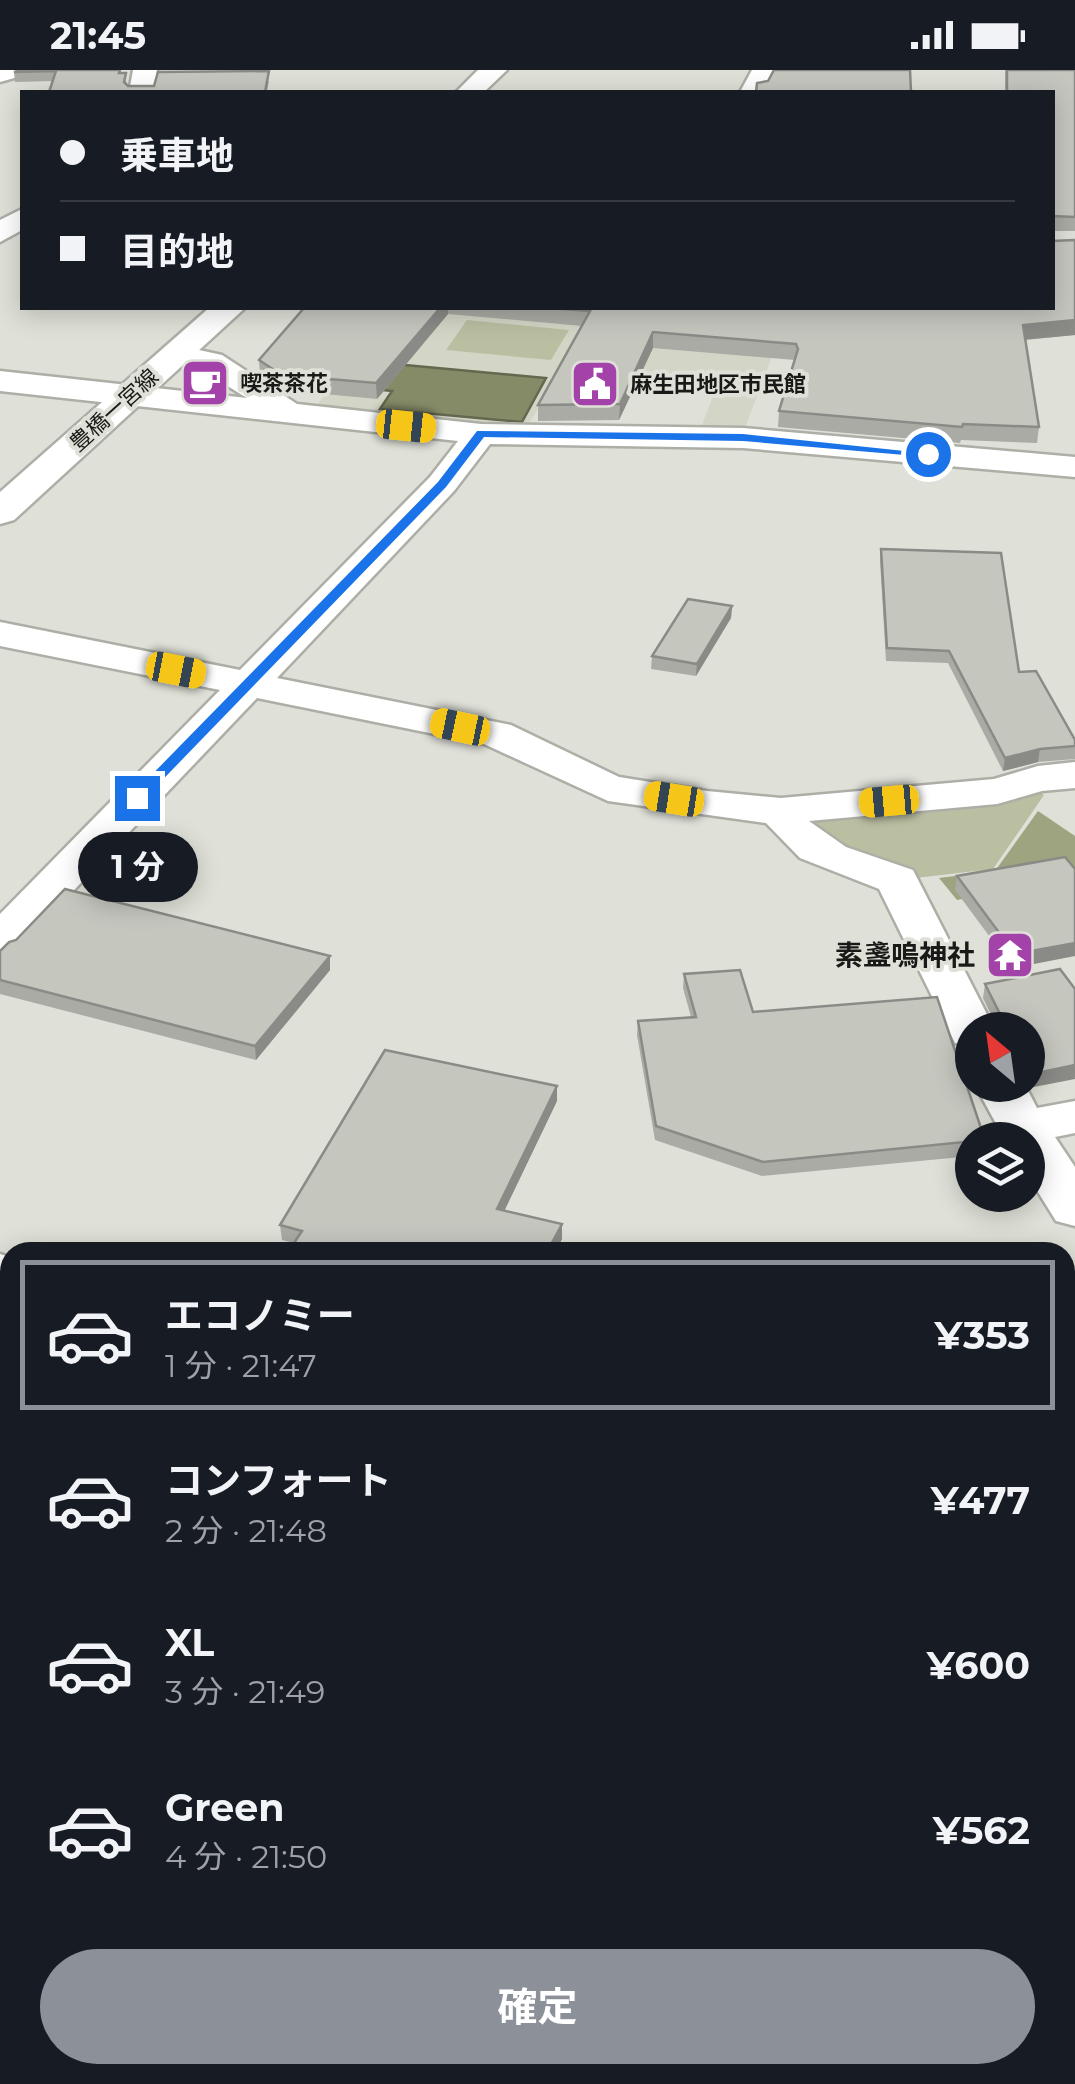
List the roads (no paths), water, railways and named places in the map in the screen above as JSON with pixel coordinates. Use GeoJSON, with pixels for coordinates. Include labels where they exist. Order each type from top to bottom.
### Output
{"type":"FeatureCollection","features":[{"type":"Feature","properties":{"kind":"main road"},"geometry":{"type":"LineString","coordinates":[[471,90],[494,70]]}},
{"type":"Feature","properties":{"kind":"main road","name":"豊橋一宮線"},"geometry":{"type":"LineString","coordinates":[[0,512],[226,310]]}},
{"type":"Feature","properties":{"kind":"street"},"geometry":{"type":"LineString","coordinates":[[0,75],[17,70]]}},
{"type":"Feature","properties":{"kind":"street"},"geometry":{"type":"LineString","coordinates":[[0,234],[20,219]]}},
{"type":"Feature","properties":{"kind":"street"},"geometry":{"type":"LineString","coordinates":[[176,354],[212,362],[293,413]]}},
{"type":"Feature","properties":{"kind":"street"},"geometry":{"type":"LineString","coordinates":[[0,381],[481,434],[743,438],[1075,467]]}},
{"type":"Feature","properties":{"kind":"street"},"geometry":{"type":"LineString","coordinates":[[0,941],[442,484],[481,434]]}},
{"type":"Feature","properties":{"kind":"street"},"geometry":{"type":"LineString","coordinates":[[0,634],[496,734],[608,788],[708,804],[781,811],[997,792],[1038,779],[1075,775]]}},
{"type":"Feature","properties":{"kind":"street"},"geometry":{"type":"LineString","coordinates":[[781,811],[790,830],[810,849],[897,880],[962,1012]]}},
{"type":"Feature","properties":{"kind":"street"},"geometry":{"type":"LineString","coordinates":[[1011,1106],[1075,1116]]}},
{"type":"Feature","properties":{"kind":"street"},"geometry":{"type":"LineString","coordinates":[[1011,1106],[1075,1208]]}},
{"type":"Feature","properties":{"kind":"place","name":"喫茶茶花"},"geometry":{"type":"Point","coordinates":[205,383]}},
{"type":"Feature","properties":{"kind":"place","name":"麻生田地区市民館"},"geometry":{"type":"Point","coordinates":[595,384]}},
{"type":"Feature","properties":{"kind":"place","name":"素盞嗚神社"},"geometry":{"type":"Point","coordinates":[1010,955]}}]}
